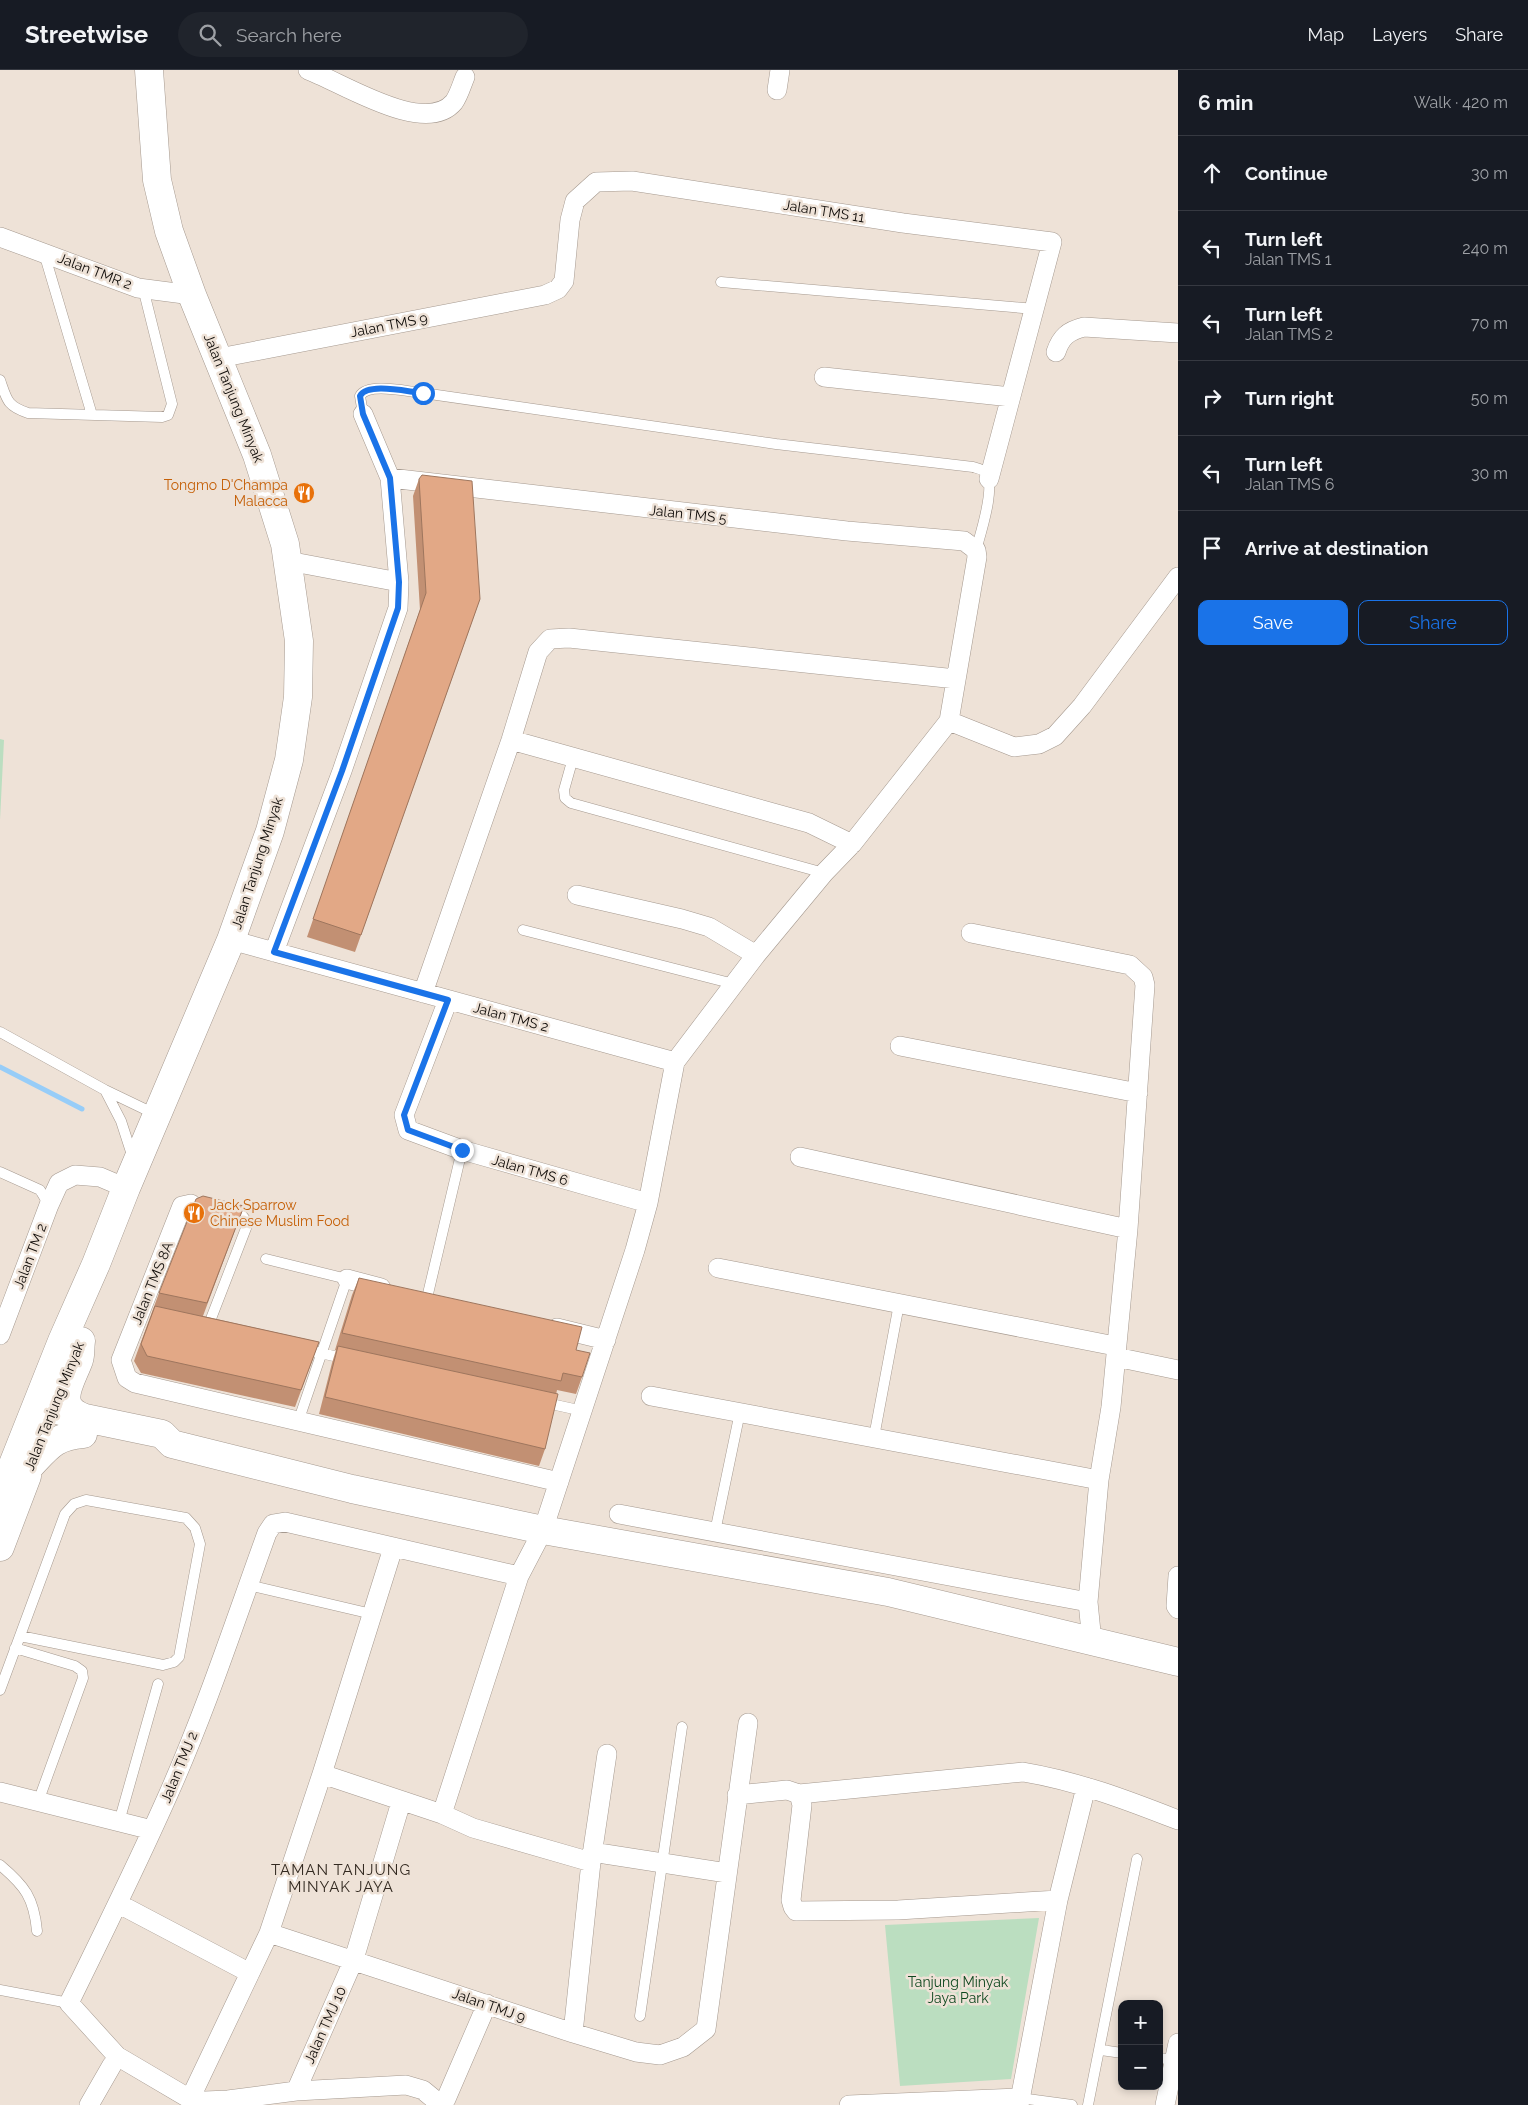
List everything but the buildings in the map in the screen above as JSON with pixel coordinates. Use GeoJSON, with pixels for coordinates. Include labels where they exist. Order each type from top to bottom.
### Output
{"type":"FeatureCollection","features":[{"type":"Feature","properties":{"kind":"main road","name":"Jalan Tanjung Minyak"},"geometry":{"type":"LineString","coordinates":[[0,1547],[30,1466],[41,1414],[77,1306],[159,1115],[231,940],[270,831],[288,760],[298,697],[298,641],[288,561],[268,486],[171,238],[159,188],[149,70]]}},
{"type":"Feature","properties":{"kind":"main road","name":"Jalan Tanjung Minyak"},"geometry":{"type":"LineString","coordinates":[[0,1497],[80,1341],[100,1295],[96,1264]]}},
{"type":"Feature","properties":{"kind":"main road"},"geometry":{"type":"LineString","coordinates":[[80,1341],[80,1358],[67,1387],[66,1398],[69,1408],[77,1415],[84,1426]]}},
{"type":"Feature","properties":{"kind":"main road"},"geometry":{"type":"LineString","coordinates":[[41,1414],[160,1450],[172,1444],[352,1489],[544,1530],[888,1592],[1178,1662]]}},
{"type":"Feature","properties":{"kind":"main road"},"geometry":{"type":"LineString","coordinates":[[30,1466],[53,1442],[84,1426]]}},
{"type":"Feature","properties":{"kind":"street"},"geometry":{"type":"LineString","coordinates":[[308,70],[398,111],[434,113],[454,102],[465,77]]}},
{"type":"Feature","properties":{"kind":"street"},"geometry":{"type":"LineString","coordinates":[[777,90],[780,70]]}},
{"type":"Feature","properties":{"kind":"street","name":"Jalan TMS 11"},"geometry":{"type":"LineString","coordinates":[[558,289],[564,281],[570,220],[575,201],[596,182],[632,181],[903,223],[1052,242],[1034,309]]}},
{"type":"Feature","properties":{"kind":"street","name":"Jalan TMR 2"},"geometry":{"type":"LineString","coordinates":[[0,236],[143,288],[192,295]]}},
{"type":"Feature","properties":{"kind":"street","name":"Jalan TMS 9"},"geometry":{"type":"LineString","coordinates":[[219,358],[545,295],[558,289]]}},
{"type":"Feature","properties":{"kind":"street"},"geometry":{"type":"LineString","coordinates":[[989,479],[1034,309]]}},
{"type":"Feature","properties":{"kind":"street"},"geometry":{"type":"LineString","coordinates":[[1056,352],[1061,339],[1073,330],[1084,327],[1178,333]]}},
{"type":"Feature","properties":{"kind":"street"},"geometry":{"type":"LineString","coordinates":[[824,376],[1011,397]]}},
{"type":"Feature","properties":{"kind":"street"},"geometry":{"type":"LineString","coordinates":[[274,952],[342,771],[398,608],[399,582],[390,478],[363,414]]}},
{"type":"Feature","properties":{"kind":"street","name":"Jalan TMS 5"},"geometry":{"type":"LineString","coordinates":[[390,478],[846,531],[964,541],[976,554]]}},
{"type":"Feature","properties":{"kind":"street"},"geometry":{"type":"LineString","coordinates":[[442,1814],[519,1576],[544,1530],[606,1340],[648,1203],[675,1062],[756,955],[824,873],[852,844],[949,721],[976,554]]}},
{"type":"Feature","properties":{"kind":"street"},"geometry":{"type":"LineString","coordinates":[[288,561],[399,582]]}},
{"type":"Feature","properties":{"kind":"street"},"geometry":{"type":"LineString","coordinates":[[949,721],[1014,747],[1039,744],[1056,736],[1082,706],[1178,577]]}},
{"type":"Feature","properties":{"kind":"street"},"geometry":{"type":"LineString","coordinates":[[423,993],[511,740],[538,652],[550,639],[569,638],[956,679]]}},
{"type":"Feature","properties":{"kind":"street"},"geometry":{"type":"LineString","coordinates":[[511,740],[809,822],[852,844]]}},
{"type":"Feature","properties":{"kind":"street"},"geometry":{"type":"LineString","coordinates":[[577,895],[709,927],[756,955]]}},
{"type":"Feature","properties":{"kind":"street"},"geometry":{"type":"LineString","coordinates":[[971,933],[1130,965],[1139,972],[1145,986],[1128,1229],[1088,1602],[1092,1642]]}},
{"type":"Feature","properties":{"kind":"street","name":"Jalan TMS 2"},"geometry":{"type":"LineString","coordinates":[[231,940],[675,1062]]}},
{"type":"Feature","properties":{"kind":"street","name":"Jalan TMS 6"},"geometry":{"type":"LineString","coordinates":[[448,1000],[404,1115],[408,1130],[462,1150],[648,1203]]}},
{"type":"Feature","properties":{"kind":"street"},"geometry":{"type":"LineString","coordinates":[[900,1046],[1138,1093]]}},
{"type":"Feature","properties":{"kind":"street"},"geometry":{"type":"LineString","coordinates":[[800,1157],[1128,1229]]}},
{"type":"Feature","properties":{"kind":"street","name":"Jalan TM 2"},"geometry":{"type":"LineString","coordinates":[[0,1335],[59,1183],[75,1175],[131,1178]]}},
{"type":"Feature","properties":{"kind":"street","name":"Jalan TMS 8A"},"geometry":{"type":"LineString","coordinates":[[195,1205],[182,1206],[144,1315],[121,1360],[123,1370],[127,1378],[135,1383],[298,1422]]}},
{"type":"Feature","properties":{"kind":"street"},"geometry":{"type":"LineString","coordinates":[[718,1268],[899,1304],[1116,1352],[1141,1362],[1178,1370]]}},
{"type":"Feature","properties":{"kind":"street"},"geometry":{"type":"LineString","coordinates":[[346,1280],[446,1303]]}},
{"type":"Feature","properties":{"kind":"street"},"geometry":{"type":"LineString","coordinates":[[540,1324],[606,1340]]}},
{"type":"Feature","properties":{"kind":"street"},"geometry":{"type":"LineString","coordinates":[[652,1396],[1100,1480]]}},
{"type":"Feature","properties":{"kind":"street"},"geometry":{"type":"LineString","coordinates":[[298,1422],[559,1482]]}},
{"type":"Feature","properties":{"kind":"street"},"geometry":{"type":"LineString","coordinates":[[619,1514],[1088,1602]]}},
{"type":"Feature","properties":{"kind":"street","name":"Jalan TMJ 2"},"geometry":{"type":"LineString","coordinates":[[69,2003],[119,1904],[169,1795],[272,1524],[284,1522],[394,1548]]}},
{"type":"Feature","properties":{"kind":"street"},"geometry":{"type":"LineString","coordinates":[[190,2099],[269,1933],[394,1548],[519,1576]]}},
{"type":"Feature","properties":{"kind":"street"},"geometry":{"type":"LineString","coordinates":[[1178,1576],[1176,1606],[1178,1608]]}},
{"type":"Feature","properties":{"kind":"street"},"geometry":{"type":"LineString","coordinates":[[322,1774],[442,1814],[473,1828],[591,1857],[661,1863],[727,1873],[748,1723]]}},
{"type":"Feature","properties":{"kind":"street"},"geometry":{"type":"LineString","coordinates":[[573,2034],[591,1857],[607,1754]]}},
{"type":"Feature","properties":{"kind":"street"},"geometry":{"type":"LineString","coordinates":[[737,1796],[787,1790],[799,1794],[1023,1772],[1049,1776],[1086,1787],[1178,1820]]}},
{"type":"Feature","properties":{"kind":"street"},"geometry":{"type":"LineString","coordinates":[[848,2105],[1019,2102],[1058,1900],[1086,1787]]}},
{"type":"Feature","properties":{"kind":"street"},"geometry":{"type":"LineString","coordinates":[[0,1792],[152,1830]]}},
{"type":"Feature","properties":{"kind":"street"},"geometry":{"type":"LineString","coordinates":[[799,1794],[802,1805],[791,1900],[792,1907],[796,1910],[806,1912],[898,1910],[1058,1900]]}},
{"type":"Feature","properties":{"kind":"street","name":"Jalan TMJ 10"},"geometry":{"type":"LineString","coordinates":[[296,2091],[354,1960],[402,1802]]}},
{"type":"Feature","properties":{"kind":"street","name":"Jalan TMJ 9"},"geometry":{"type":"LineString","coordinates":[[269,1933],[573,2034],[636,2052],[660,2055],[684,2047],[706,2029],[727,1873]]}},
{"type":"Feature","properties":{"kind":"street"},"geometry":{"type":"LineString","coordinates":[[119,1904],[250,1973]]}},
{"type":"Feature","properties":{"kind":"street"},"geometry":{"type":"LineString","coordinates":[[69,2003],[117,2056],[190,2099],[205,2101],[228,2100],[296,2091],[406,2085],[417,2087],[438,2103],[443,2103],[487,2004]]}},
{"type":"Feature","properties":{"kind":"street"},"geometry":{"type":"LineString","coordinates":[[1165,2105],[1173,2053]]}},
{"type":"Feature","properties":{"kind":"street"},"geometry":{"type":"LineString","coordinates":[[89,2105],[112,2065]]}},
{"type":"Feature","properties":{"kind":"lane"},"geometry":{"type":"LineString","coordinates":[[43,252],[92,415]]}},
{"type":"Feature","properties":{"kind":"lane"},"geometry":{"type":"LineString","coordinates":[[721,282],[1034,309]]}},
{"type":"Feature","properties":{"kind":"lane"},"geometry":{"type":"LineString","coordinates":[[0,380],[7,400],[13,408],[28,413],[162,417],[172,410],[172,404],[143,288]]}},
{"type":"Feature","properties":{"kind":"lane"},"geometry":{"type":"LineString","coordinates":[[363,414],[360,396],[366,390],[374,388],[423,393],[776,444],[973,467],[984,471],[989,479],[990,494],[976,554]]}},
{"type":"Feature","properties":{"kind":"lane"},"geometry":{"type":"LineString","coordinates":[[573,758],[564,790],[565,798],[571,803],[824,873]]}},
{"type":"Feature","properties":{"kind":"lane"},"geometry":{"type":"LineString","coordinates":[[523,930],[734,984]]}},
{"type":"Feature","properties":{"kind":"lane"},"geometry":{"type":"LineString","coordinates":[[0,1032],[105,1090],[159,1115]]}},
{"type":"Feature","properties":{"kind":"lane"},"geometry":{"type":"LineString","coordinates":[[105,1090],[121,1121],[131,1178]]}},
{"type":"Feature","properties":{"kind":"lane"},"geometry":{"type":"LineString","coordinates":[[412,1295],[462,1150]]}},
{"type":"Feature","properties":{"kind":"lane"},"geometry":{"type":"LineString","coordinates":[[0,1172],[40,1190],[49,1205]]}},
{"type":"Feature","properties":{"kind":"lane"},"geometry":{"type":"LineString","coordinates":[[207,1329],[248,1223],[240,1214],[216,1209]]}},
{"type":"Feature","properties":{"kind":"lane"},"geometry":{"type":"LineString","coordinates":[[266,1259],[346,1280],[298,1422]]}},
{"type":"Feature","properties":{"kind":"lane"},"geometry":{"type":"LineString","coordinates":[[874,1437],[899,1304]]}},
{"type":"Feature","properties":{"kind":"lane"},"geometry":{"type":"LineString","coordinates":[[293,1347],[360,1361]]}},
{"type":"Feature","properties":{"kind":"lane"},"geometry":{"type":"LineString","coordinates":[[533,1400],[582,1411]]}},
{"type":"Feature","properties":{"kind":"lane"},"geometry":{"type":"LineString","coordinates":[[715,1532],[740,1412]]}},
{"type":"Feature","properties":{"kind":"lane"},"geometry":{"type":"LineString","coordinates":[[0,1690],[65,1514],[74,1504],[86,1500],[186,1518],[196,1528],[200,1544],[179,1657],[174,1662],[163,1665],[20,1636]]}},
{"type":"Feature","properties":{"kind":"lane"},"geometry":{"type":"LineString","coordinates":[[248,1585],[372,1614]]}},
{"type":"Feature","properties":{"kind":"lane"},"geometry":{"type":"LineString","coordinates":[[15,1648],[75,1666],[82,1671],[83,1678],[38,1802]]}},
{"type":"Feature","properties":{"kind":"lane"},"geometry":{"type":"LineString","coordinates":[[119,1822],[158,1684]]}},
{"type":"Feature","properties":{"kind":"lane"},"geometry":{"type":"LineString","coordinates":[[640,2016],[682,1727]]}},
{"type":"Feature","properties":{"kind":"lane"},"geometry":{"type":"LineString","coordinates":[[1088,2105],[1101,2050],[1136,1859]]}},
{"type":"Feature","properties":{"kind":"lane"},"geometry":{"type":"LineString","coordinates":[[0,1865],[18,1880],[29,1897],[35,1908],[37,1932]]}},
{"type":"Feature","properties":{"kind":"lane"},"geometry":{"type":"LineString","coordinates":[[0,1990],[69,2003]]}},
{"type":"Feature","properties":{"kind":"lane"},"geometry":{"type":"LineString","coordinates":[[1101,2050],[1118,2052]]}},
{"type":"Feature","properties":{"kind":"lane"},"geometry":{"type":"LineString","coordinates":[[1019,2102],[1072,2105]]}},
{"type":"Feature","properties":{"kind":"green space"},"geometry":{"type":"Polygon","coordinates":[[[0,739],[4,740],[0,820],[0,739]]]}},
{"type":"Feature","properties":{"kind":"green space","name":"Tanjung Minyak Jaya Park"},"geometry":{"type":"Polygon","coordinates":[[[1039,1918],[1011,2079],[900,2086],[885,1925],[1039,1918]]]}},
{"type":"Feature","properties":{"kind":"waterway"},"geometry":{"type":"LineString","coordinates":[[0,1067],[82,1109]]}},
{"type":"Feature","properties":{"kind":"place","name":"Tongmo D'Champa Malacca"},"geometry":{"type":"Point","coordinates":[304,493]}},
{"type":"Feature","properties":{"kind":"place","name":"Jack Sparrow Chinese Muslim Food"},"geometry":{"type":"Point","coordinates":[194,1213]}},
{"type":"Feature","properties":{"kind":"district","name":"TAMAN TANJUNG MINYAK JAYA"},"geometry":{"type":"Point","coordinates":[341,1878]}},
{"type":"Feature","properties":{"kind":"route"},"geometry":{"type":"LineString","coordinates":[[423,393],[374,388],[366,390],[360,396],[363,414],[390,478],[399,582],[398,608],[342,771],[274,952],[448,1000],[404,1115],[408,1130],[462,1150]]}}]}
